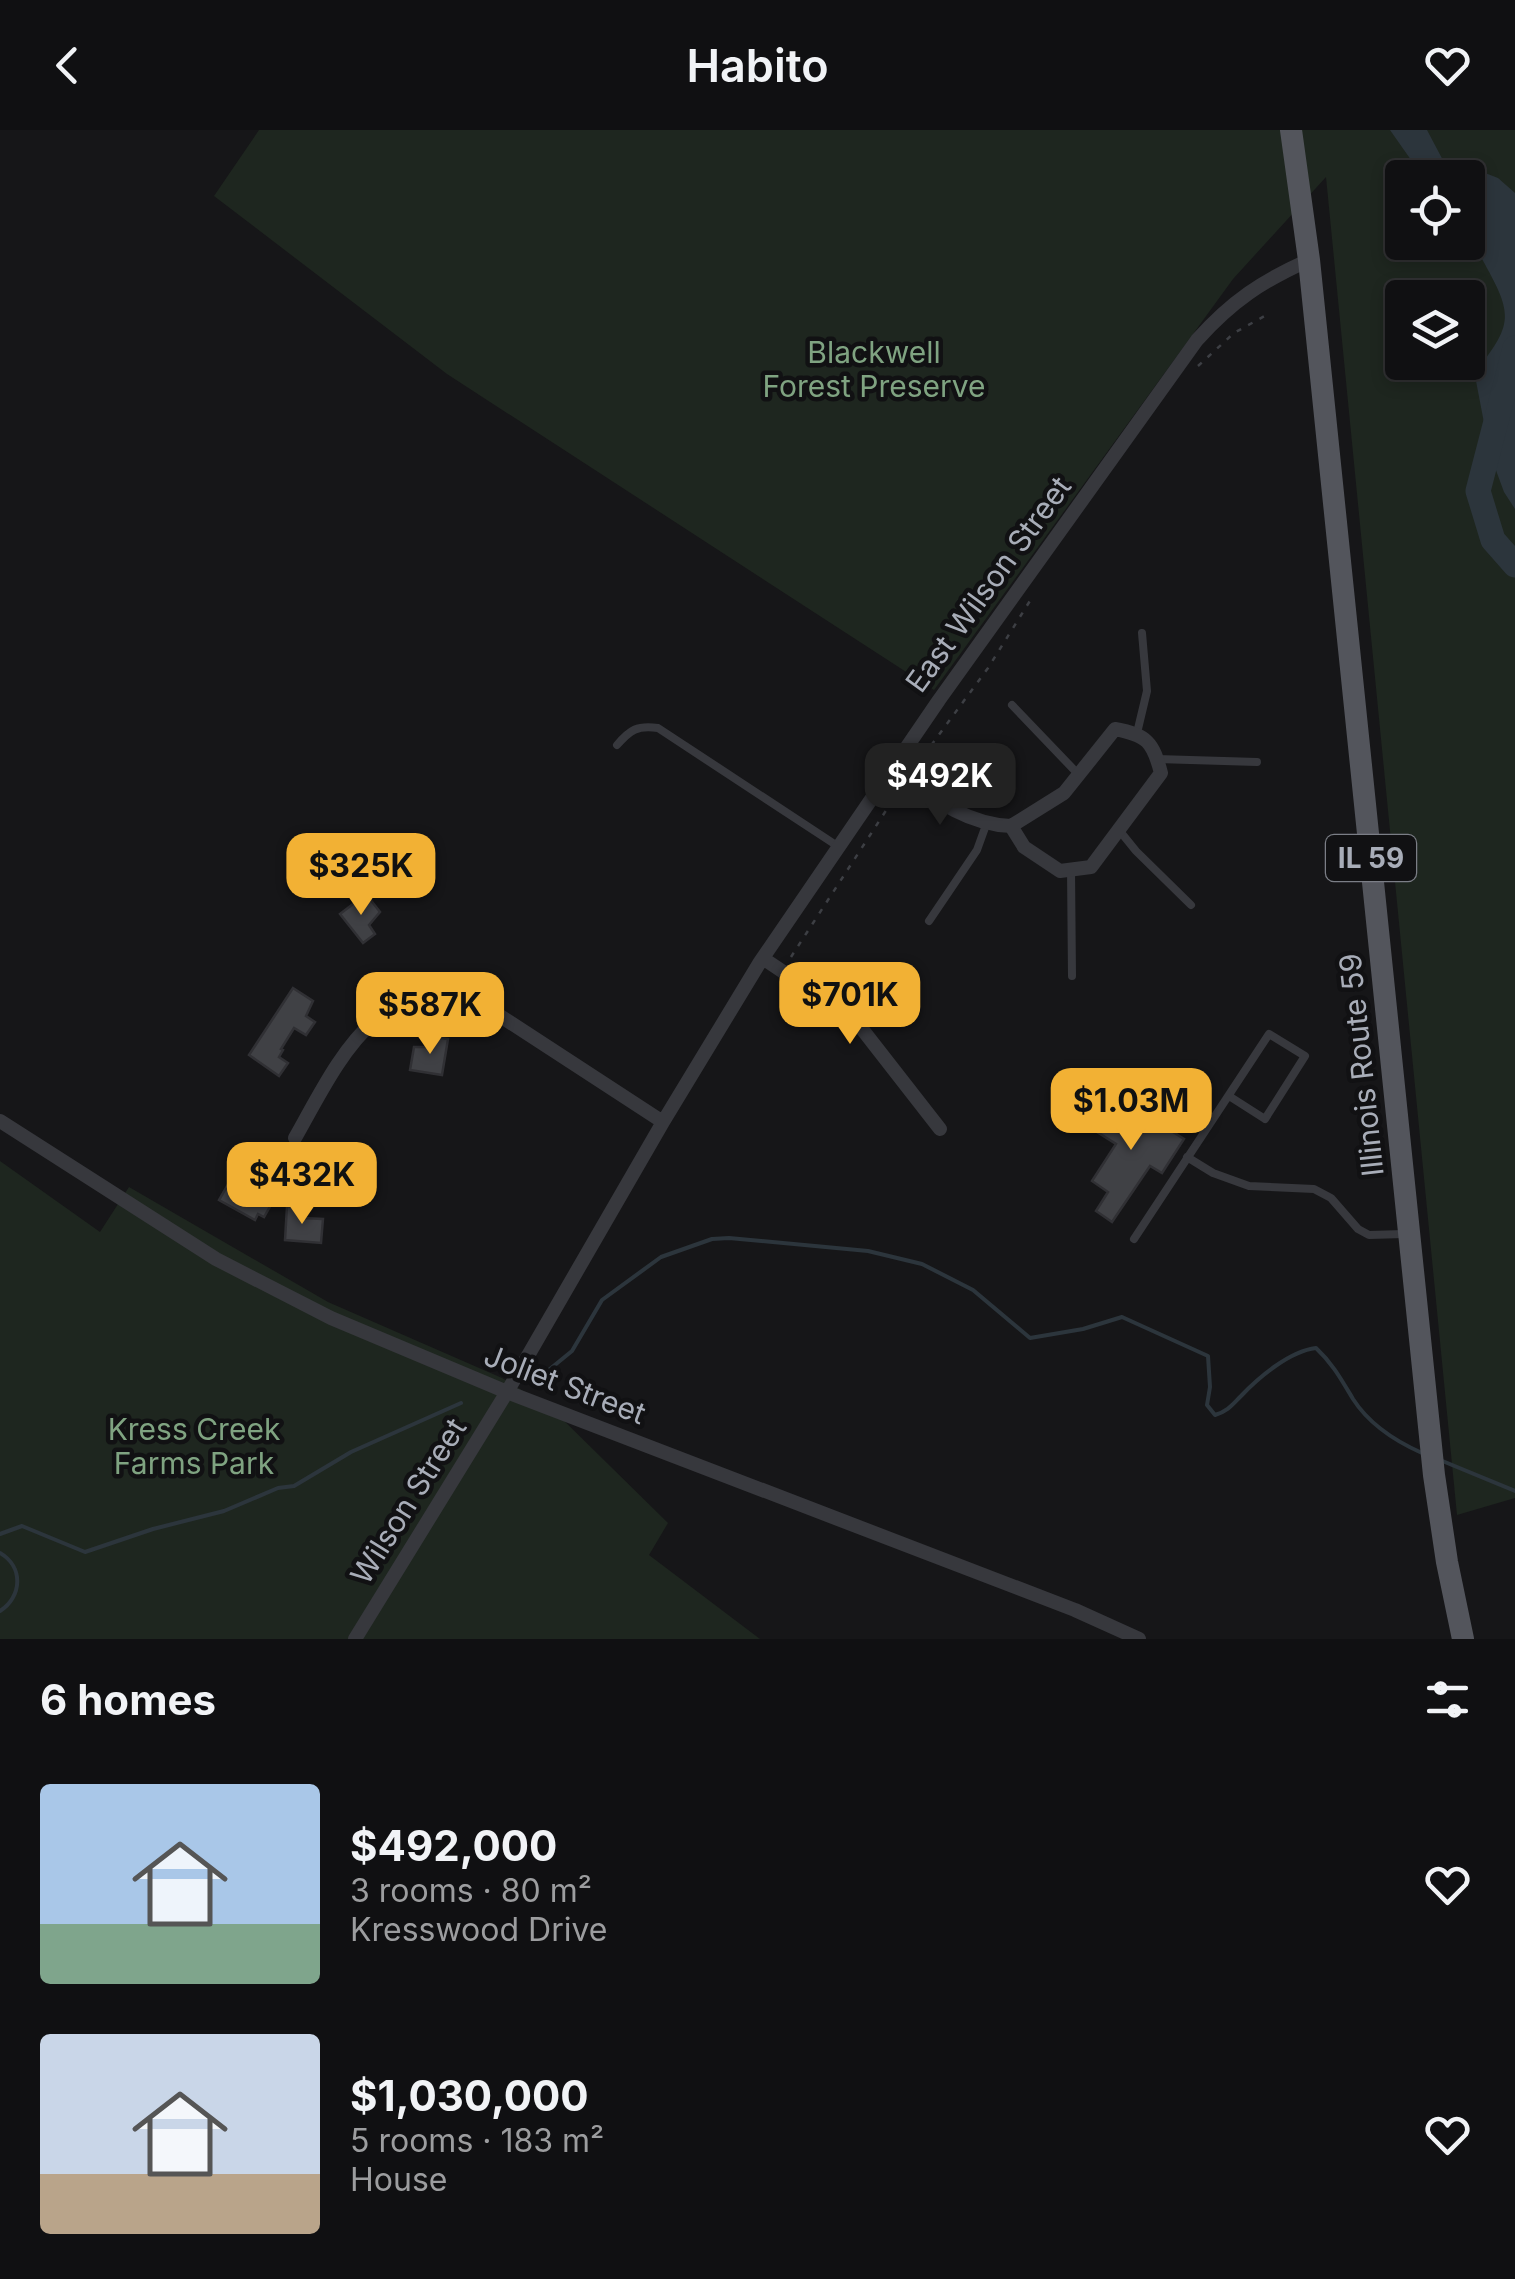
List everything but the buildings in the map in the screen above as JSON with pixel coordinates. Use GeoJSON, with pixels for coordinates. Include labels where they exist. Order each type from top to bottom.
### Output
{"type":"FeatureCollection","features":[{"type":"Feature","properties":{"kind":"main road","name":"IL 59"},"geometry":{"type":"LineString","coordinates":[[1291,130],[1309,260]]}},
{"type":"Feature","properties":{"kind":"main road","name":"Illinois Route 59"},"geometry":{"type":"LineString","coordinates":[[1309,260],[1434,1475],[1463,1639]]}},
{"type":"Feature","properties":{"kind":"street","name":"East Wilson Street"},"geometry":{"type":"LineString","coordinates":[[506,1392],[663,1122],[764,959],[892,768],[1197,340],[1242,296],[1265,280],[1309,260]]}},
{"type":"Feature","properties":{"kind":"street"},"geometry":{"type":"LineString","coordinates":[[892,768],[949,808],[986,825],[1011,826],[1064,793],[1115,728],[1137,733],[1154,748],[1161,773],[1091,867],[1060,871],[1024,848],[1011,826]]}},
{"type":"Feature","properties":{"kind":"street"},"geometry":{"type":"LineString","coordinates":[[764,959],[854,1020],[940,1129]]}},
{"type":"Feature","properties":{"kind":"street"},"geometry":{"type":"LineString","coordinates":[[295,1138],[366,1027],[397,1003],[430,995],[457,996],[485,1006],[663,1122]]}},
{"type":"Feature","properties":{"kind":"street","name":"Joliet Street"},"geometry":{"type":"LineString","coordinates":[[0,1120],[216,1258],[331,1318],[506,1392],[1075,1610],[1139,1639]]}},
{"type":"Feature","properties":{"kind":"street","name":"Wilson Street"},"geometry":{"type":"LineString","coordinates":[[356,1639],[506,1392]]}},
{"type":"Feature","properties":{"kind":"lane"},"geometry":{"type":"LineString","coordinates":[[1137,733],[1147,691],[1142,632]]}},
{"type":"Feature","properties":{"kind":"lane"},"geometry":{"type":"LineString","coordinates":[[1012,705],[1078,774]]}},
{"type":"Feature","properties":{"kind":"lane"},"geometry":{"type":"LineString","coordinates":[[617,745],[630,729],[658,728],[838,846]]}},
{"type":"Feature","properties":{"kind":"lane"},"geometry":{"type":"LineString","coordinates":[[1157,759],[1257,762]]}},
{"type":"Feature","properties":{"kind":"lane"},"geometry":{"type":"LineString","coordinates":[[929,921],[977,850],[986,825]]}},
{"type":"Feature","properties":{"kind":"lane"},"geometry":{"type":"LineString","coordinates":[[1119,830],[1191,905]]}},
{"type":"Feature","properties":{"kind":"lane"},"geometry":{"type":"LineString","coordinates":[[1071,870],[1072,976]]}},
{"type":"Feature","properties":{"kind":"lane"},"geometry":{"type":"LineString","coordinates":[[1134,1239],[1268,1034],[1305,1056],[1265,1119],[1229,1096]]}},
{"type":"Feature","properties":{"kind":"lane"},"geometry":{"type":"LineString","coordinates":[[1186,1157],[1213,1173],[1248,1186],[1314,1189],[1331,1198],[1358,1229],[1370,1235],[1409,1234]]}},
{"type":"Feature","properties":{"kind":"path"},"geometry":{"type":"LineString","coordinates":[[1194,370],[1234,333],[1270,313]]}},
{"type":"Feature","properties":{"kind":"path"},"geometry":{"type":"LineString","coordinates":[[912,771],[988,668],[1037,589]]}},
{"type":"Feature","properties":{"kind":"path"},"geometry":{"type":"LineString","coordinates":[[788,962],[901,788]]}},
{"type":"Feature","properties":{"kind":"green space","name":"Blackwell Forest Preserve"},"geometry":{"type":"Polygon","coordinates":[[[259,130],[1515,130],[1515,1498],[1457,1515],[1326,177],[1233,279],[934,690],[447,374],[214,196],[259,130]]]}},
{"type":"Feature","properties":{"kind":"green space","name":"Kress Creek Farms Park"},"geometry":{"type":"Polygon","coordinates":[[[0,1161],[100,1232],[129,1187],[328,1302],[502,1378],[550,1407],[668,1523],[649,1555],[760,1639],[0,1639],[0,1161]]]}},
{"type":"Feature","properties":{"kind":"shaded area"},"geometry":{"type":"Polygon","coordinates":[[[1390,130],[1427,130],[1443,160],[1411,160],[1390,130]]]}},
{"type":"Feature","properties":{"kind":"shaded area"},"geometry":{"type":"Polygon","coordinates":[[[1485,173],[1498,178],[1515,193],[1515,509],[1490,454],[1476,381],[1485,380],[1485,358],[1498,340],[1505,317],[1483,260],[1485,173]]]}},
{"type":"Feature","properties":{"kind":"waterway"},"geometry":{"type":"LineString","coordinates":[[1515,348],[1478,491],[1493,540],[1515,565]]}},
{"type":"Feature","properties":{"kind":"waterway"},"geometry":{"type":"LineString","coordinates":[[545,1373],[572,1351],[602,1300],[661,1257],[712,1239],[729,1238],[868,1251],[922,1264],[973,1290],[1030,1338],[1083,1329],[1122,1317],[1208,1356],[1207,1405],[1215,1415],[1230,1407],[1276,1366],[1316,1348],[1375,1424],[1422,1453]]}},
{"type":"Feature","properties":{"kind":"waterway"},"geometry":{"type":"LineString","coordinates":[[0,1534],[22,1526],[85,1552],[294,1486],[351,1452],[461,1403]]}},
{"type":"Feature","properties":{"kind":"waterway"},"geometry":{"type":"LineString","coordinates":[[1440,1460],[1515,1491]]}},
{"type":"Feature","properties":{"kind":"waterway"},"geometry":{"type":"LineString","coordinates":[[0,1553],[13,1566],[17,1582],[13,1598],[0,1611]]}}]}
